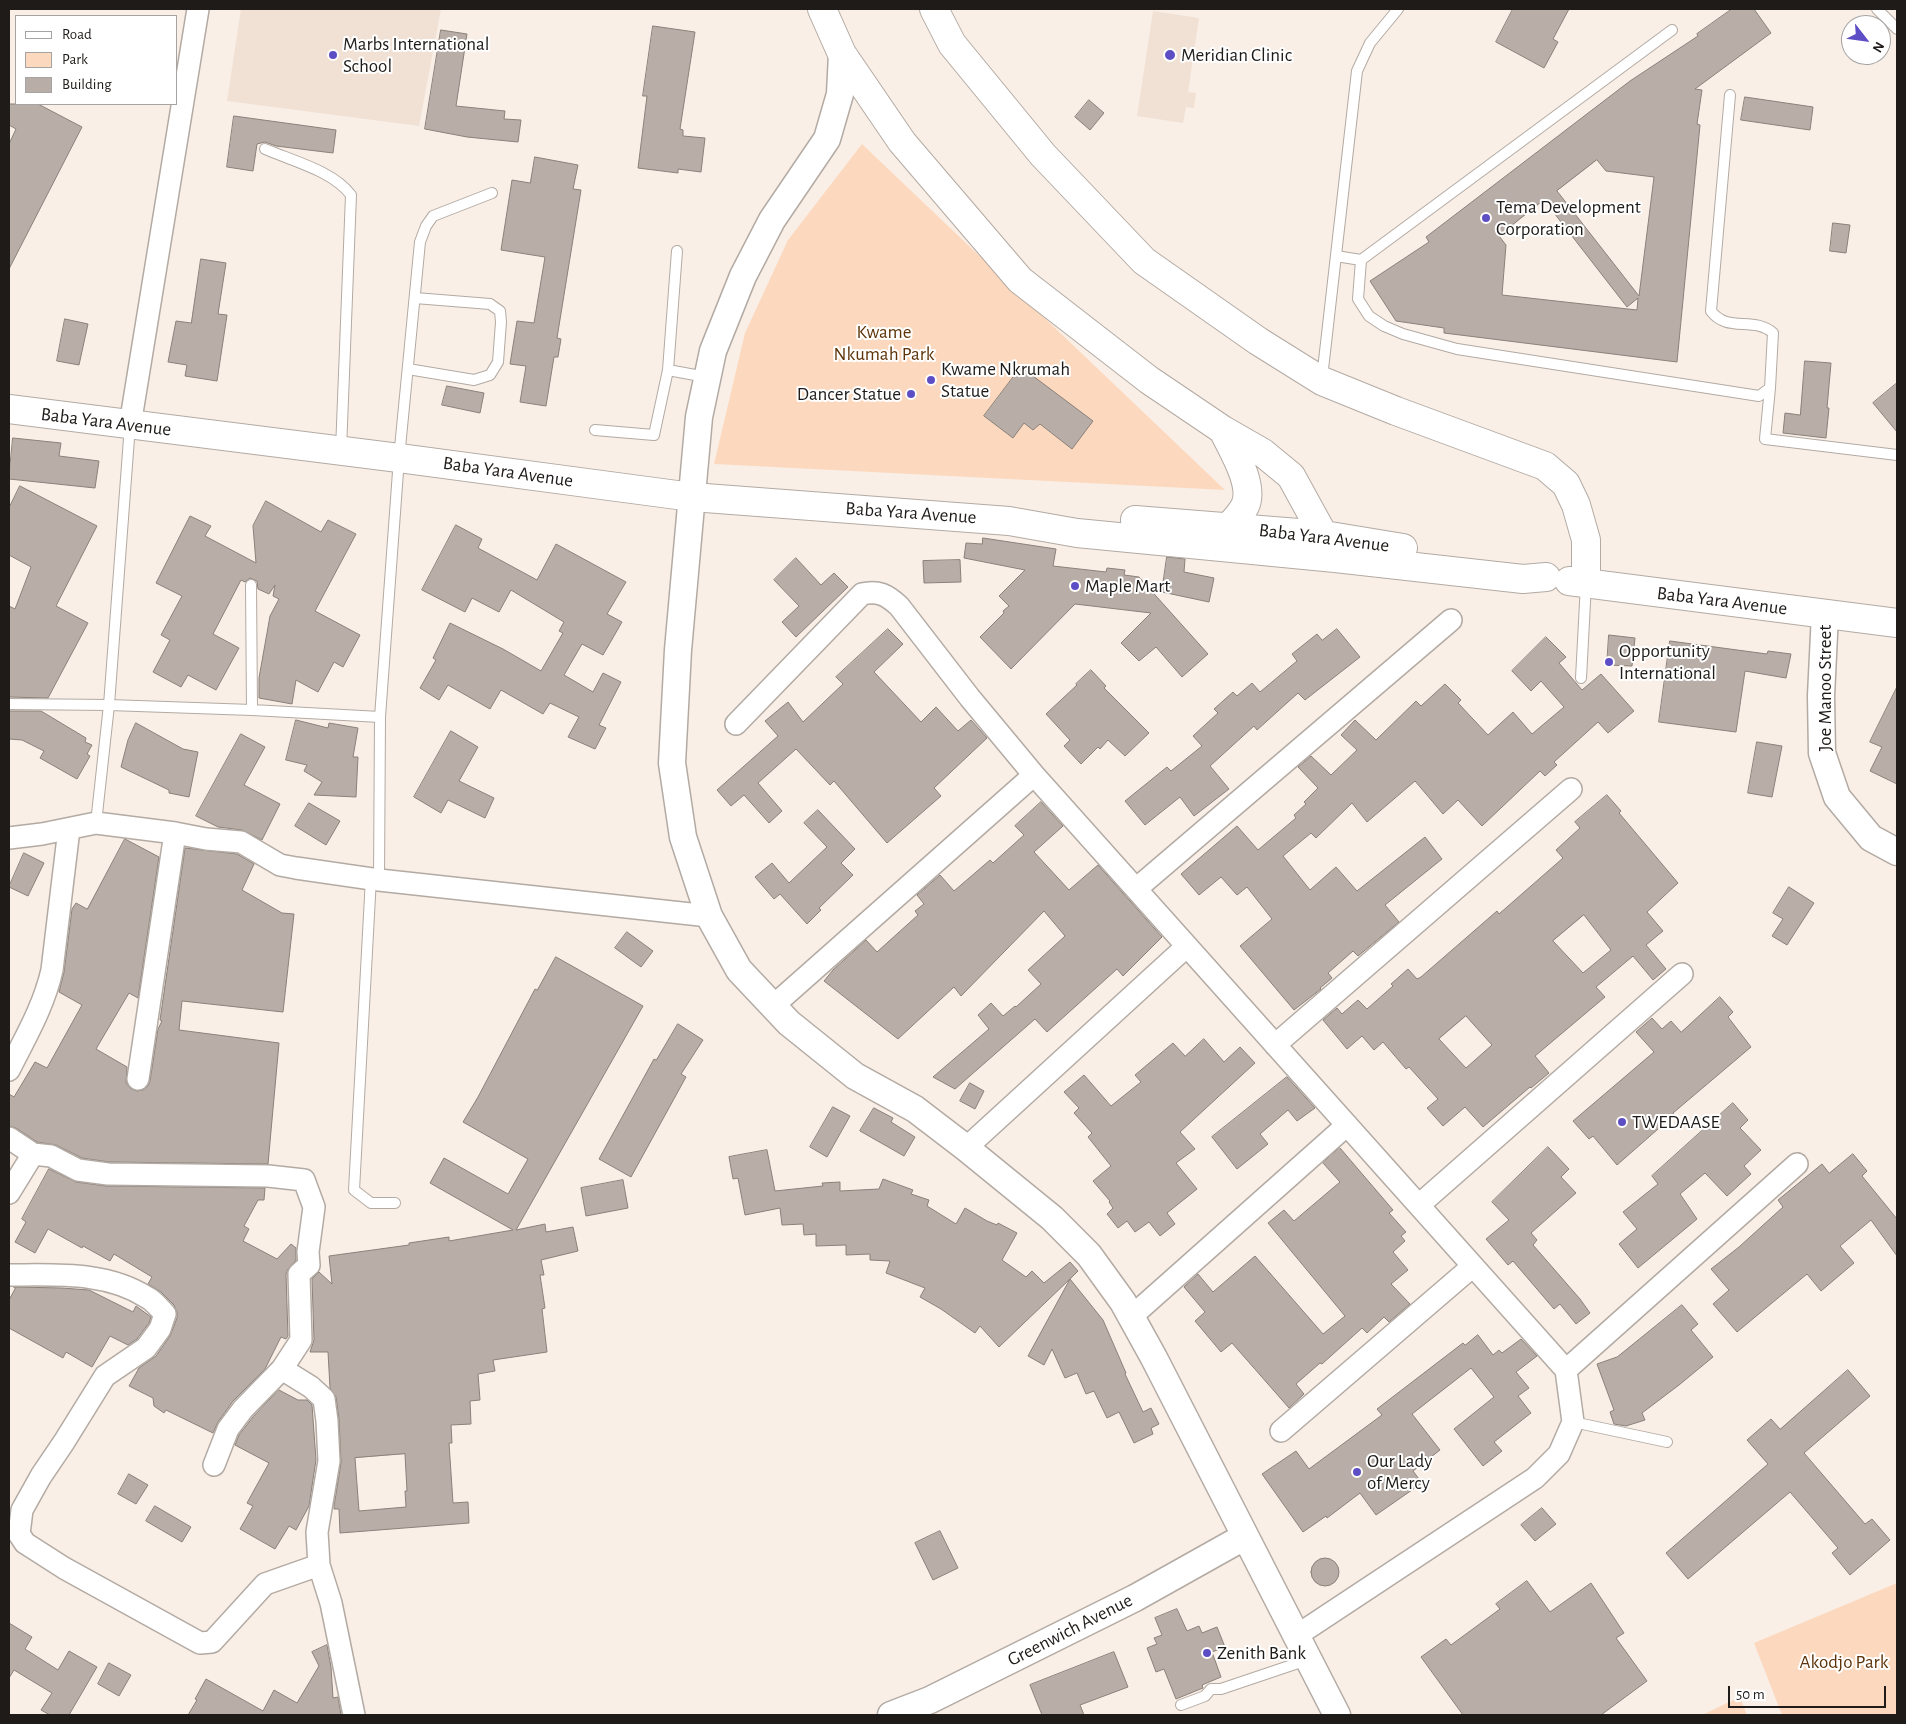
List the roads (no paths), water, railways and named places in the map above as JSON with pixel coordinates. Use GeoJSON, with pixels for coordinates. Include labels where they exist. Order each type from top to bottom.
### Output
{"type":"FeatureCollection","features":[{"type":"Feature","properties":{"kind":"main road"},"geometry":{"type":"LineString","coordinates":[[822,9],[842,54],[902,142],[1020,280],[1149,380],[1223,430],[1263,453],[1291,476],[1330,547]]}},
{"type":"Feature","properties":{"kind":"main road"},"geometry":{"type":"LineString","coordinates":[[934,9],[952,44],[1043,155],[1144,261],[1258,341],[1322,381],[1468,439],[1545,466],[1566,484],[1576,505],[1586,540],[1586,584]]}},
{"type":"Feature","properties":{"kind":"main road","name":"Baba Yara Avenue"},"geometry":{"type":"LineString","coordinates":[[9,409],[692,497],[1008,521],[1077,533],[1330,547],[1522,566],[1546,577],[1586,584],[1897,623]]}},
{"type":"Feature","properties":{"kind":"main road"},"geometry":{"type":"LineString","coordinates":[[1223,430],[1242,470],[1248,496],[1244,507],[1228,528]]}},
{"type":"Feature","properties":{"kind":"main road","name":"Baba Yara Avenue"},"geometry":{"type":"LineString","coordinates":[[1008,521],[1081,515],[1228,528],[1330,547]]}},
{"type":"Feature","properties":{"kind":"street"},"geometry":{"type":"LineString","coordinates":[[130,425],[198,9]]}},
{"type":"Feature","properties":{"kind":"street"},"geometry":{"type":"LineString","coordinates":[[842,54],[840,94],[827,139],[772,220],[743,276],[713,351],[698,417],[678,650],[672,763],[683,837],[709,916],[738,970],[789,1023],[855,1076],[915,1109],[966,1148],[1052,1218],[1089,1255],[1122,1302],[1154,1358],[1244,1537],[1337,1715]]}},
{"type":"Feature","properties":{"kind":"street"},"geometry":{"type":"LineString","coordinates":[[736,724],[862,594],[871,592],[881,593],[899,606],[970,698],[1034,775],[1566,1370],[1573,1422],[1559,1454],[1536,1478],[1296,1636]]}},
{"type":"Feature","properties":{"kind":"street","name":"Joe Manoo Street"},"geometry":{"type":"LineString","coordinates":[[1825,614],[1821,696],[1822,753],[1837,797],[1871,838],[1897,852]]}},
{"type":"Feature","properties":{"kind":"street"},"geometry":{"type":"LineString","coordinates":[[1136,889],[1451,620]]}},
{"type":"Feature","properties":{"kind":"street"},"geometry":{"type":"LineString","coordinates":[[773,1006],[1034,775]]}},
{"type":"Feature","properties":{"kind":"street"},"geometry":{"type":"LineString","coordinates":[[1275,1045],[1571,789]]}},
{"type":"Feature","properties":{"kind":"street"},"geometry":{"type":"LineString","coordinates":[[9,838],[96,823],[206,839],[241,842],[280,865],[375,879],[709,916]]}},
{"type":"Feature","properties":{"kind":"street"},"geometry":{"type":"LineString","coordinates":[[9,1070],[44,1001],[52,970],[69,829]]}},
{"type":"Feature","properties":{"kind":"street"},"geometry":{"type":"LineString","coordinates":[[138,1079],[175,833]]}},
{"type":"Feature","properties":{"kind":"street"},"geometry":{"type":"LineString","coordinates":[[966,1148],[1187,946]]}},
{"type":"Feature","properties":{"kind":"street"},"geometry":{"type":"LineString","coordinates":[[1419,1206],[1682,974]]}},
{"type":"Feature","properties":{"kind":"street"},"geometry":{"type":"LineString","coordinates":[[1131,1317],[1347,1125]]}},
{"type":"Feature","properties":{"kind":"street"},"geometry":{"type":"LineString","coordinates":[[9,1138],[33,1154],[52,1156],[78,1170],[108,1174],[268,1176],[304,1180],[314,1207],[308,1252],[309,1265],[299,1274],[301,1340],[282,1369],[243,1409],[228,1429],[214,1465]]}},
{"type":"Feature","properties":{"kind":"street"},"geometry":{"type":"LineString","coordinates":[[9,1193],[33,1154]]}},
{"type":"Feature","properties":{"kind":"street"},"geometry":{"type":"LineString","coordinates":[[1566,1370],[1798,1164]]}},
{"type":"Feature","properties":{"kind":"street"},"geometry":{"type":"LineString","coordinates":[[1280,1431],[1473,1266]]}},
{"type":"Feature","properties":{"kind":"street"},"geometry":{"type":"LineString","coordinates":[[9,1275],[80,1276],[112,1281],[149,1298],[165,1314],[160,1329],[146,1348],[126,1359],[105,1376],[41,1476],[22,1510],[19,1534],[25,1544],[64,1568],[200,1643],[212,1642],[265,1584],[318,1565]]}},
{"type":"Feature","properties":{"kind":"street"},"geometry":{"type":"LineString","coordinates":[[282,1369],[310,1387],[324,1399],[329,1461],[317,1532],[318,1565],[331,1603],[354,1715]]}},
{"type":"Feature","properties":{"kind":"street","name":"Greenwich Avenue"},"geometry":{"type":"LineString","coordinates":[[891,1715],[930,1700],[1126,1602],[1244,1537]]}},
{"type":"Feature","properties":{"kind":"lane"},"geometry":{"type":"LineString","coordinates":[[1322,381],[1357,72],[1370,43],[1398,9]]}},
{"type":"Feature","properties":{"kind":"lane"},"geometry":{"type":"LineString","coordinates":[[1877,9],[1897,28]]}},
{"type":"Feature","properties":{"kind":"lane"},"geometry":{"type":"LineString","coordinates":[[1336,256],[1361,260],[1672,30]]}},
{"type":"Feature","properties":{"kind":"lane"},"geometry":{"type":"LineString","coordinates":[[1730,95],[1711,311],[1715,318],[1722,322],[1762,326],[1774,333],[1765,439],[1897,455]]}},
{"type":"Feature","properties":{"kind":"lane"},"geometry":{"type":"LineString","coordinates":[[266,149],[332,177],[344,185],[351,195],[341,451]]}},
{"type":"Feature","properties":{"kind":"lane"},"geometry":{"type":"LineString","coordinates":[[395,1203],[370,1202],[354,1190],[375,879],[380,717],[399,458],[420,242],[426,226],[433,216],[492,193]]}},
{"type":"Feature","properties":{"kind":"lane"},"geometry":{"type":"LineString","coordinates":[[595,430],[654,435],[668,370],[677,250]]}},
{"type":"Feature","properties":{"kind":"lane"},"geometry":{"type":"LineString","coordinates":[[1361,260],[1358,298],[1369,316],[1384,326],[1403,334],[1457,349],[1759,396],[1770,388]]}},
{"type":"Feature","properties":{"kind":"lane"},"geometry":{"type":"LineString","coordinates":[[408,368],[474,380],[490,374],[498,362],[502,322],[500,312],[490,304],[415,298]]}},
{"type":"Feature","properties":{"kind":"lane"},"geometry":{"type":"LineString","coordinates":[[668,370],[708,378]]}},
{"type":"Feature","properties":{"kind":"lane"},"geometry":{"type":"LineString","coordinates":[[96,823],[110,705],[130,425]]}},
{"type":"Feature","properties":{"kind":"lane"},"geometry":{"type":"LineString","coordinates":[[1581,678],[1586,584]]}},
{"type":"Feature","properties":{"kind":"lane"},"geometry":{"type":"LineString","coordinates":[[252,585],[252,710]]}},
{"type":"Feature","properties":{"kind":"lane"},"geometry":{"type":"LineString","coordinates":[[9,704],[110,705],[380,717]]}},
{"type":"Feature","properties":{"kind":"lane"},"geometry":{"type":"LineString","coordinates":[[1573,1422],[1667,1442]]}},
{"type":"Feature","properties":{"kind":"lane"},"geometry":{"type":"LineString","coordinates":[[1181,1705],[1205,1696],[1211,1689],[1222,1688],[1308,1659]]}},
{"type":"Feature","properties":{"kind":"place","name":"Marbs International School"},"geometry":{"type":"Point","coordinates":[333,55]}},
{"type":"Feature","properties":{"kind":"place","name":"Meridian Clinic"},"geometry":{"type":"Point","coordinates":[1170,55]}},
{"type":"Feature","properties":{"kind":"place","name":"Tema Development Corporation"},"geometry":{"type":"Point","coordinates":[1486,218]}},
{"type":"Feature","properties":{"kind":"place","name":"Kwame Nkrumah Statue"},"geometry":{"type":"Point","coordinates":[931,380]}},
{"type":"Feature","properties":{"kind":"place","name":"Dancer Statue"},"geometry":{"type":"Point","coordinates":[911,394]}},
{"type":"Feature","properties":{"kind":"place","name":"Maple Mart"},"geometry":{"type":"Point","coordinates":[1075,586]}},
{"type":"Feature","properties":{"kind":"place","name":"Opportunity International"},"geometry":{"type":"Point","coordinates":[1609,662]}},
{"type":"Feature","properties":{"kind":"place","name":"TWEDAASE"},"geometry":{"type":"Point","coordinates":[1622,1122]}},
{"type":"Feature","properties":{"kind":"place","name":"Our Lady of Mercy"},"geometry":{"type":"Point","coordinates":[1357,1472]}},
{"type":"Feature","properties":{"kind":"place","name":"Zenith Bank"},"geometry":{"type":"Point","coordinates":[1207,1653]}},
{"type":"Feature","properties":{"kind":"park label","name":"Kwame Nkumah Park"},"geometry":{"type":"Point","coordinates":[884,343]}},
{"type":"Feature","properties":{"kind":"park label","name":"Akodjo Park"},"geometry":{"type":"Point","coordinates":[1844,1662]}}]}
